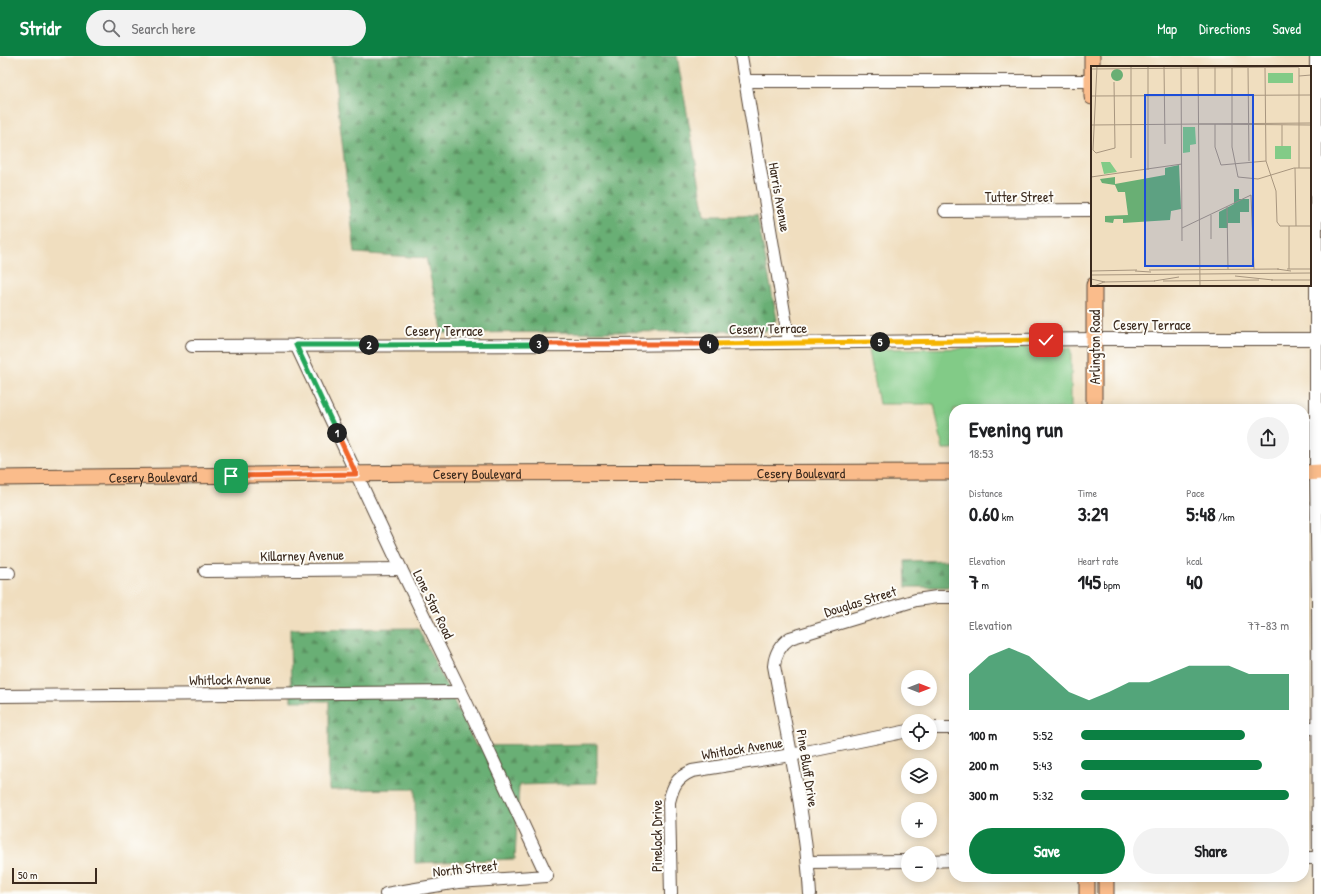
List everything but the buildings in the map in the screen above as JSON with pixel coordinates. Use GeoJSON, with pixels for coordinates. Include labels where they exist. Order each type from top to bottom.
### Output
{"type":"FeatureCollection","features":[{"type":"Feature","properties":{"kind":"main road","name":"Arlington Road"},"geometry":{"type":"LineString","coordinates":[[1094,286],[1094,404]]}},
{"type":"Feature","properties":{"kind":"main road","name":"Cesery Boulevard"},"geometry":{"type":"LineString","coordinates":[[0,478],[356,474],[949,472]]}},
{"type":"Feature","properties":{"kind":"main road"},"geometry":{"type":"LineString","coordinates":[[1087,882],[1087,894]]}},
{"type":"Feature","properties":{"kind":"main road"},"geometry":{"type":"LineString","coordinates":[[1106,882],[1106,894]]}},
{"type":"Feature","properties":{"kind":"street","name":"Harris Avenue"},"geometry":{"type":"LineString","coordinates":[[742,56],[789,342]]}},
{"type":"Feature","properties":{"kind":"street"},"geometry":{"type":"LineString","coordinates":[[1316,56],[1316,208],[1319,339],[1314,472],[1320,602],[1319,894]]}},
{"type":"Feature","properties":{"kind":"street"},"geometry":{"type":"LineString","coordinates":[[745,81],[1091,80]]}},
{"type":"Feature","properties":{"kind":"street","name":"Tutter Street"},"geometry":{"type":"LineString","coordinates":[[945,211],[1091,210]]}},
{"type":"Feature","properties":{"kind":"street","name":"Cesery Terrace"},"geometry":{"type":"LineString","coordinates":[[192,346],[619,345],[1094,339],[1319,339]]}},
{"type":"Feature","properties":{"kind":"street","name":"Lone Star Road"},"geometry":{"type":"LineString","coordinates":[[296,345],[547,876]]}},
{"type":"Feature","properties":{"kind":"street","name":"Killarney Avenue"},"geometry":{"type":"LineString","coordinates":[[205,571],[401,569]]}},
{"type":"Feature","properties":{"kind":"street","name":"Douglas Street"},"geometry":{"type":"LineString","coordinates":[[779,648],[790,638],[916,600],[949,597]]}},
{"type":"Feature","properties":{"kind":"street","name":"Pine Bluff Drive"},"geometry":{"type":"LineString","coordinates":[[779,648],[775,657],[774,666],[791,755],[808,862],[810,894]]}},
{"type":"Feature","properties":{"kind":"street","name":"Whitlock Avenue"},"geometry":{"type":"LineString","coordinates":[[0,696],[461,692]]}},
{"type":"Feature","properties":{"kind":"street"},"geometry":{"type":"LineString","coordinates":[[937,728],[949,728]]}},
{"type":"Feature","properties":{"kind":"street"},"geometry":{"type":"LineString","coordinates":[[1309,728],[1320,728]]}},
{"type":"Feature","properties":{"kind":"street","name":"Whitlock Avenue"},"geometry":{"type":"LineString","coordinates":[[678,780],[692,771],[791,755],[901,732]]}},
{"type":"Feature","properties":{"kind":"street","name":"Pinelock Drive"},"geometry":{"type":"LineString","coordinates":[[671,894],[669,802],[672,787],[678,780]]}},
{"type":"Feature","properties":{"kind":"street"},"geometry":{"type":"LineString","coordinates":[[1309,858],[1320,858]]}},
{"type":"Feature","properties":{"kind":"street"},"geometry":{"type":"LineString","coordinates":[[937,861],[949,860]]}},
{"type":"Feature","properties":{"kind":"street"},"geometry":{"type":"LineString","coordinates":[[808,862],[901,861]]}},
{"type":"Feature","properties":{"kind":"street","name":"North Street"},"geometry":{"type":"LineString","coordinates":[[386,894],[458,882],[547,876]]}},
{"type":"Feature","properties":{"kind":"green space"},"geometry":{"type":"Polygon","coordinates":[[[332,56],[677,56],[705,215],[757,215],[777,319],[766,331],[443,333],[426,258],[355,253],[332,56]]]}},
{"type":"Feature","properties":{"kind":"green space"},"geometry":{"type":"Polygon","coordinates":[[[1071,348],[1071,404],[949,404],[949,449],[943,449],[934,404],[879,404],[869,349],[1071,348]]]}},
{"type":"Feature","properties":{"kind":"green space"},"geometry":{"type":"Polygon","coordinates":[[[949,560],[949,587],[906,587],[905,561],[949,560]]]}},
{"type":"Feature","properties":{"kind":"green space"},"geometry":{"type":"Polygon","coordinates":[[[418,628],[476,746],[597,744],[597,783],[519,785],[515,859],[415,863],[415,789],[329,790],[329,701],[291,701],[290,629],[418,628]]]}},
{"type":"Feature","properties":{"kind":"route"},"geometry":{"type":"LineString","coordinates":[[231,476],[356,474],[296,345],[619,345],[1046,340]]}}]}
